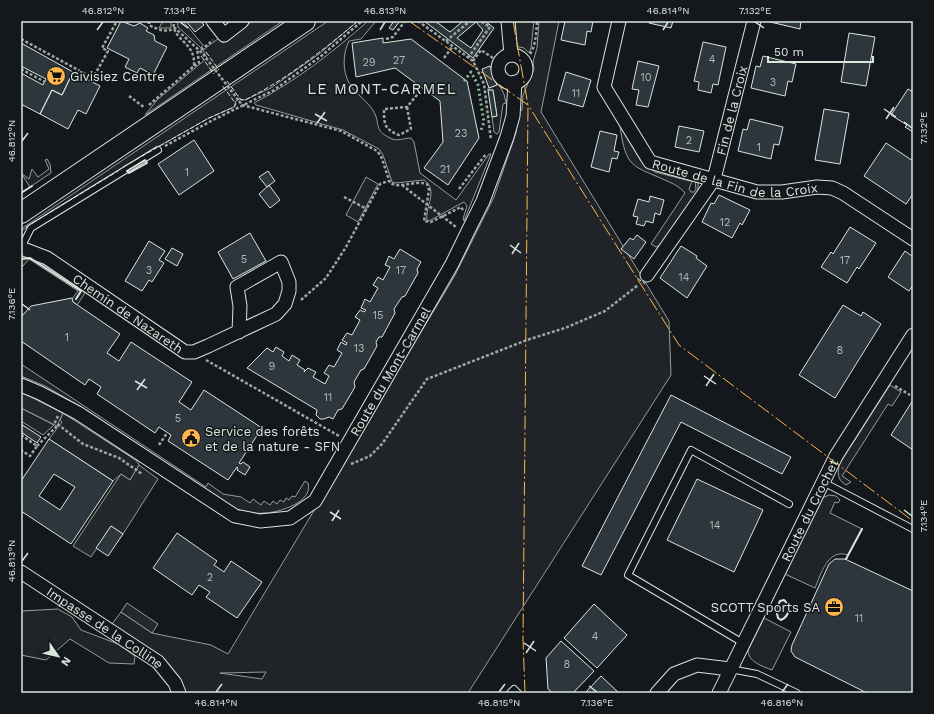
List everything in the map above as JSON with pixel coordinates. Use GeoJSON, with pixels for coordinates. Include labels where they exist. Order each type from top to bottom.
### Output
{"type":"FeatureCollection","features":[{"type":"Feature","properties":{"kind":"main road"},"geometry":{"type":"LineString","coordinates":[[21,213],[305,21]]}},
{"type":"Feature","properties":{"kind":"street"},"geometry":{"type":"LineString","coordinates":[[213,21],[224,35],[242,21]]}},
{"type":"Feature","properties":{"kind":"street"},"geometry":{"type":"LineString","coordinates":[[505,58],[518,56],[523,61],[525,73],[514,82],[506,81],[499,75],[498,66],[505,58],[508,21]]}},
{"type":"Feature","properties":{"kind":"street","name":"Route de la Fin de la Croix"},"geometry":{"type":"LineString","coordinates":[[619,21],[604,87],[650,162],[757,192],[769,193],[817,187],[832,188],[843,193],[913,238]]}},
{"type":"Feature","properties":{"kind":"street","name":"Fin de la Croix"},"geometry":{"type":"LineString","coordinates":[[646,275],[714,179],[754,21]]}},
{"type":"Feature","properties":{"kind":"street","name":"Route du Mont-Carmel"},"geometry":{"type":"LineString","coordinates":[[21,385],[64,405],[235,516],[260,521],[290,518],[315,501],[452,264],[464,229],[483,200],[499,145],[512,116],[514,82]]}},
{"type":"Feature","properties":{"kind":"street","name":"Chemin de Nazareth"},"geometry":{"type":"LineString","coordinates":[[21,248],[47,258],[185,352],[194,352],[238,332],[276,314],[285,304],[288,297],[289,282],[281,262],[237,287],[240,306],[238,332]]}},
{"type":"Feature","properties":{"kind":"street","name":"Route du Crochet"},"geometry":{"type":"LineString","coordinates":[[719,693],[836,456],[913,335]]}},
{"type":"Feature","properties":{"kind":"street","name":"Impasse de la Colline"},"geometry":{"type":"LineString","coordinates":[[21,572],[158,662],[175,683],[179,693]]}},
{"type":"Feature","properties":{"kind":"street"},"geometry":{"type":"LineString","coordinates":[[657,693],[674,674],[697,665],[730,669]]}},
{"type":"Feature","properties":{"kind":"lane"},"geometry":{"type":"LineString","coordinates":[[21,248],[31,228],[158,150]]}},
{"type":"Feature","properties":{"kind":"lane"},"geometry":{"type":"LineString","coordinates":[[743,643],[628,575],[691,450],[789,504]]}},
{"type":"Feature","properties":{"kind":"lane"},"geometry":{"type":"LineString","coordinates":[[823,482],[913,529]]}},
{"type":"Feature","properties":{"kind":"lane"},"geometry":{"type":"LineString","coordinates":[[730,669],[757,674],[797,693]]}},
{"type":"Feature","properties":{"kind":"lane"},"geometry":{"type":"LineString","coordinates":[[510,693],[514,689],[518,693]]}},
{"type":"Feature","properties":{"kind":"path"},"geometry":{"type":"LineString","coordinates":[[21,39],[93,78],[108,52],[102,48],[117,21]]}},
{"type":"Feature","properties":{"kind":"path"},"geometry":{"type":"LineString","coordinates":[[149,21],[149,25],[159,30],[171,31],[176,28]]}},
{"type":"Feature","properties":{"kind":"path"},"geometry":{"type":"LineString","coordinates":[[174,21],[178,36],[191,48],[194,66]]}},
{"type":"Feature","properties":{"kind":"path"},"geometry":{"type":"LineString","coordinates":[[158,150],[274,90],[320,57],[362,21]]}},
{"type":"Feature","properties":{"kind":"path"},"geometry":{"type":"LineString","coordinates":[[386,39],[393,37],[405,21]]}},
{"type":"Feature","properties":{"kind":"path"},"geometry":{"type":"LineString","coordinates":[[418,21],[473,61],[484,84],[491,140],[499,145],[459,189]]}},
{"type":"Feature","properties":{"kind":"path"},"geometry":{"type":"LineString","coordinates":[[446,41],[470,21]]}},
{"type":"Feature","properties":{"kind":"path"},"geometry":{"type":"LineString","coordinates":[[468,58],[490,27],[481,21]]}},
{"type":"Feature","properties":{"kind":"path"},"geometry":{"type":"LineString","coordinates":[[523,61],[529,58],[533,52],[537,21]]}},
{"type":"Feature","properties":{"kind":"path"},"geometry":{"type":"LineString","coordinates":[[176,28],[201,50],[242,106],[257,108],[341,131],[377,151],[381,156],[388,181],[395,186],[419,182],[427,184],[429,190],[424,222],[431,222],[461,207],[463,212],[461,219],[464,229]]}},
{"type":"Feature","properties":{"kind":"path"},"geometry":{"type":"LineString","coordinates":[[201,50],[205,46]]}},
{"type":"Feature","properties":{"kind":"path"},"geometry":{"type":"LineString","coordinates":[[444,58],[453,46]]}},
{"type":"Feature","properties":{"kind":"path"},"geometry":{"type":"LineString","coordinates":[[143,112],[153,100],[198,63],[197,47]]}},
{"type":"Feature","properties":{"kind":"path"},"geometry":{"type":"LineString","coordinates":[[473,61],[481,50],[505,58]]}},
{"type":"Feature","properties":{"kind":"path"},"geometry":{"type":"LineString","coordinates":[[63,67],[65,63]]}},
{"type":"Feature","properties":{"kind":"path"},"geometry":{"type":"LineString","coordinates":[[21,69],[44,82]]}},
{"type":"Feature","properties":{"kind":"path"},"geometry":{"type":"LineString","coordinates":[[407,107],[384,109],[384,122],[390,131],[399,135],[411,130],[407,107],[420,90]]}},
{"type":"Feature","properties":{"kind":"path"},"geometry":{"type":"LineString","coordinates":[[129,96],[146,109]]}},
{"type":"Feature","properties":{"kind":"path"},"geometry":{"type":"LineString","coordinates":[[298,304],[306,294],[326,278],[346,248],[380,184],[388,181]]}},
{"type":"Feature","properties":{"kind":"path"},"geometry":{"type":"LineString","coordinates":[[402,185],[442,216],[464,229]]}},
{"type":"Feature","properties":{"kind":"path"},"geometry":{"type":"LineString","coordinates":[[344,197],[367,209]]}},
{"type":"Feature","properties":{"kind":"path"},"geometry":{"type":"LineString","coordinates":[[370,456],[393,430],[420,386],[427,379],[527,340],[565,328],[605,311],[637,286],[645,288],[649,282],[646,275]]}},
{"type":"Feature","properties":{"kind":"path"},"geometry":{"type":"LineString","coordinates":[[194,352],[323,427]]}},
{"type":"Feature","properties":{"kind":"path"},"geometry":{"type":"LineString","coordinates":[[901,390],[910,395]]}},
{"type":"Feature","properties":{"kind":"path"},"geometry":{"type":"LineString","coordinates":[[64,405],[55,422],[58,425],[83,444],[119,458],[142,474]]}},
{"type":"Feature","properties":{"kind":"path"},"geometry":{"type":"LineString","coordinates":[[21,450],[30,456],[42,439],[58,425]]}},
{"type":"Feature","properties":{"kind":"path"},"geometry":{"type":"LineString","coordinates":[[159,445],[167,432]]}},
{"type":"Feature","properties":{"kind":"path"},"geometry":{"type":"LineString","coordinates":[[21,434],[37,446]]}},
{"type":"Feature","properties":{"kind":"shaded area"},"geometry":{"type":"Polygon","coordinates":[[[163,21],[171,21],[171,28],[159,28],[163,21]]]}},
{"type":"Feature","properties":{"kind":"shaded area"},"geometry":{"type":"Polygon","coordinates":[[[177,21],[183,21],[203,45],[201,48],[178,27],[177,21]]]}},
{"type":"Feature","properties":{"kind":"shaded area"},"geometry":{"type":"Polygon","coordinates":[[[252,21],[283,21],[145,115],[157,100],[207,58],[203,50],[219,38],[223,43],[252,21]]]}},
{"type":"Feature","properties":{"kind":"shaded area"},"geometry":{"type":"Polygon","coordinates":[[[328,21],[358,21],[319,54],[271,88],[245,100],[239,99],[236,101],[234,107],[209,118],[152,150],[21,231],[21,229],[328,21]]]}},
{"type":"Feature","properties":{"kind":"shaded area"},"geometry":{"type":"Polygon","coordinates":[[[368,21],[376,21],[361,39],[349,41],[345,51],[344,67],[349,83],[366,101],[375,114],[380,130],[385,135],[396,140],[411,138],[414,142],[420,173],[456,200],[489,154],[491,154],[464,221],[463,219],[467,206],[464,202],[429,221],[427,220],[431,194],[431,189],[428,184],[424,180],[396,183],[392,182],[383,155],[379,149],[343,130],[256,105],[254,103],[299,76],[368,21]]]}},
{"type":"Feature","properties":{"kind":"shaded area"},"geometry":{"type":"Polygon","coordinates":[[[514,21],[534,21],[531,48],[529,53],[524,48],[515,46],[514,21]]]}},
{"type":"Feature","properties":{"kind":"shaded area"},"geometry":{"type":"Polygon","coordinates":[[[539,21],[559,21],[541,112],[669,321],[671,375],[468,693],[184,693],[112,624],[121,612],[152,633],[211,645],[228,654],[454,277],[494,197],[516,133],[519,111],[522,110],[523,95],[534,69],[533,62],[537,48],[539,21]],[[266,672],[220,673],[262,679],[266,672]]]}},
{"type":"Feature","properties":{"kind":"shaded area"},"geometry":{"type":"Polygon","coordinates":[[[499,84],[504,94],[506,103],[503,104],[499,132],[497,134],[494,132],[492,117],[497,116],[493,90],[488,90],[488,88],[499,84]]]}},
{"type":"Feature","properties":{"kind":"shaded area"},"geometry":{"type":"Polygon","coordinates":[[[620,126],[641,161],[655,172],[690,181],[690,179],[693,179],[689,189],[691,192],[694,192],[696,189],[695,181],[698,183],[698,192],[660,245],[656,247],[651,244],[685,193],[674,185],[638,168],[633,164],[628,158],[625,150],[620,126]]]}},
{"type":"Feature","properties":{"kind":"shaded area"},"geometry":{"type":"Polygon","coordinates":[[[47,159],[50,164],[51,173],[30,187],[21,173],[29,179],[32,169],[38,177],[49,169],[45,160],[47,159]]]}},
{"type":"Feature","properties":{"kind":"shaded area"},"geometry":{"type":"Polygon","coordinates":[[[366,177],[378,184],[358,222],[346,215],[366,177]]]}},
{"type":"Feature","properties":{"kind":"shaded area"},"geometry":{"type":"Polygon","coordinates":[[[21,255],[30,256],[85,293],[77,305],[71,300],[78,291],[29,259],[23,266],[21,265],[21,255]]]}},
{"type":"Feature","properties":{"kind":"shaded area"},"geometry":{"type":"Polygon","coordinates":[[[21,364],[206,487],[208,483],[223,494],[241,497],[250,503],[253,499],[261,505],[264,501],[270,505],[273,501],[277,504],[280,500],[284,502],[286,498],[289,500],[292,496],[295,497],[305,481],[308,483],[306,496],[294,505],[278,511],[257,513],[236,509],[88,411],[45,386],[21,376],[21,364]]]}},
{"type":"Feature","properties":{"kind":"shaded area"},"geometry":{"type":"Polygon","coordinates":[[[890,385],[901,392],[892,406],[888,404],[842,476],[851,482],[846,485],[838,476],[840,463],[890,385]]]}},
{"type":"Feature","properties":{"kind":"shaded area"},"geometry":{"type":"Polygon","coordinates":[[[21,392],[63,413],[57,426],[21,408],[21,392]]]}},
{"type":"Feature","properties":{"kind":"shaded area"},"geometry":{"type":"Polygon","coordinates":[[[21,408],[54,425],[43,435],[21,421],[21,408]]]}},
{"type":"Feature","properties":{"kind":"shaded area"},"geometry":{"type":"Polygon","coordinates":[[[63,413],[137,461],[139,465],[130,480],[121,474],[113,481],[49,439],[62,422],[60,420],[63,413]]]}},
{"type":"Feature","properties":{"kind":"shaded area"},"geometry":{"type":"Polygon","coordinates":[[[139,465],[158,479],[123,534],[111,526],[91,557],[73,546],[121,474],[130,480],[139,465]]]}},
{"type":"Feature","properties":{"kind":"shaded area"},"geometry":{"type":"Polygon","coordinates":[[[829,495],[836,496],[840,500],[838,503],[835,502],[830,513],[862,529],[848,555],[835,555],[826,564],[815,588],[785,574],[816,508],[818,509],[817,505],[822,498],[829,495]]]}},
{"type":"Feature","properties":{"kind":"shaded area"},"geometry":{"type":"Polygon","coordinates":[[[784,600],[788,605],[788,613],[781,620],[778,618],[776,609],[780,601],[784,600]]]}},
{"type":"Feature","properties":{"kind":"shaded area"},"geometry":{"type":"Polygon","coordinates":[[[127,603],[158,624],[152,633],[121,612],[127,603]]]}},
{"type":"Feature","properties":{"kind":"shaded area"},"geometry":{"type":"Polygon","coordinates":[[[58,609],[72,617],[81,630],[118,644],[135,656],[134,664],[109,663],[70,639],[46,660],[21,655],[21,611],[58,609]]]}},
{"type":"Feature","properties":{"kind":"shaded area"},"geometry":{"type":"Polygon","coordinates":[[[764,618],[791,632],[772,670],[753,661],[750,658],[748,650],[764,618]]]}},
{"type":"Feature","properties":{"kind":"building"},"geometry":{"type":"Polygon","coordinates":[[[121,21],[134,26],[140,23],[148,28],[146,31],[154,35],[155,41],[167,47],[153,75],[140,68],[137,73],[125,67],[129,59],[107,48],[121,21]]]}},
{"type":"Feature","properties":{"kind":"building"},"geometry":{"type":"Polygon","coordinates":[[[186,21],[201,21],[204,25],[195,32],[186,21]]]}},
{"type":"Feature","properties":{"kind":"building"},"geometry":{"type":"Polygon","coordinates":[[[394,21],[400,21],[393,30],[389,28],[394,21]]]}},
{"type":"Feature","properties":{"kind":"building"},"geometry":{"type":"Polygon","coordinates":[[[424,21],[485,21],[494,28],[473,58],[424,21]]]}},
{"type":"Feature","properties":{"kind":"building"},"geometry":{"type":"Polygon","coordinates":[[[435,21],[463,21],[450,32],[435,21]]]}},
{"type":"Feature","properties":{"kind":"building"},"geometry":{"type":"Polygon","coordinates":[[[565,21],[593,21],[591,32],[587,31],[585,45],[561,40],[565,21]]]}},
{"type":"Feature","properties":{"kind":"building"},"geometry":{"type":"Polygon","coordinates":[[[649,21],[673,21],[671,28],[649,23],[649,21]]]}},
{"type":"Feature","properties":{"kind":"building"},"geometry":{"type":"Polygon","coordinates":[[[766,21],[801,21],[800,29],[766,21]]]}},
{"type":"Feature","properties":{"kind":"building"},"geometry":{"type":"Polygon","coordinates":[[[476,22],[483,30],[471,48],[457,38],[476,22]]]}},
{"type":"Feature","properties":{"kind":"building"},"geometry":{"type":"Polygon","coordinates":[[[849,33],[875,37],[866,86],[841,82],[849,33]]]}},
{"type":"Feature","properties":{"kind":"building"},"geometry":{"type":"Polygon","coordinates":[[[383,38],[383,43],[411,39],[467,81],[479,138],[448,185],[424,168],[443,142],[440,101],[395,68],[356,77],[352,43],[383,38]]]}},
{"type":"Feature","properties":{"kind":"building"},"geometry":{"type":"Polygon","coordinates":[[[703,42],[726,47],[718,85],[713,84],[711,93],[698,90],[699,82],[694,81],[703,42]]]}},
{"type":"Feature","properties":{"kind":"building","name":"Givisiez Centre"},"geometry":{"type":"Polygon","coordinates":[[[21,43],[73,72],[62,95],[52,90],[40,114],[21,104],[21,73],[43,85],[46,79],[21,66],[21,43]]]}},
{"type":"Feature","properties":{"kind":"building"},"geometry":{"type":"Polygon","coordinates":[[[763,56],[796,64],[792,82],[788,81],[785,96],[751,88],[756,66],[760,67],[763,56]]]}},
{"type":"Feature","properties":{"kind":"building"},"geometry":{"type":"Polygon","coordinates":[[[638,61],[659,66],[648,107],[636,105],[639,90],[632,89],[638,61]]]}},
{"type":"Feature","properties":{"kind":"building"},"geometry":{"type":"Polygon","coordinates":[[[490,66],[497,85],[489,88],[482,69],[490,66]]]}},
{"type":"Feature","properties":{"kind":"building"},"geometry":{"type":"Polygon","coordinates":[[[73,72],[100,86],[86,114],[78,110],[68,129],[40,114],[52,90],[62,95],[73,72]]]}},
{"type":"Feature","properties":{"kind":"building"},"geometry":{"type":"Polygon","coordinates":[[[566,72],[591,80],[583,107],[558,100],[566,72]]]}},
{"type":"Feature","properties":{"kind":"building"},"geometry":{"type":"Polygon","coordinates":[[[908,89],[913,92],[913,132],[905,127],[907,125],[891,115],[908,89]]]}},
{"type":"Feature","properties":{"kind":"building"},"geometry":{"type":"Polygon","coordinates":[[[488,90],[493,90],[497,116],[492,117],[488,90]]]}},
{"type":"Feature","properties":{"kind":"building"},"geometry":{"type":"Polygon","coordinates":[[[824,109],[849,113],[840,164],[815,160],[824,109]]]}},
{"type":"Feature","properties":{"kind":"building"},"geometry":{"type":"Polygon","coordinates":[[[750,119],[783,127],[779,145],[774,144],[771,159],[738,151],[743,129],[747,130],[750,119]]]}},
{"type":"Feature","properties":{"kind":"building"},"geometry":{"type":"Polygon","coordinates":[[[679,126],[704,131],[699,152],[675,147],[679,126]]]}},
{"type":"Feature","properties":{"kind":"building"},"geometry":{"type":"Polygon","coordinates":[[[600,131],[617,135],[614,151],[619,152],[617,159],[612,158],[609,172],[591,167],[600,131]]]}},
{"type":"Feature","properties":{"kind":"building"},"geometry":{"type":"Polygon","coordinates":[[[194,140],[214,171],[179,195],[158,164],[194,140]]]}},
{"type":"Feature","properties":{"kind":"building"},"geometry":{"type":"Polygon","coordinates":[[[886,143],[913,161],[913,194],[906,204],[864,176],[886,143]]]}},
{"type":"Feature","properties":{"kind":"building"},"geometry":{"type":"Polygon","coordinates":[[[268,171],[275,181],[267,187],[259,177],[268,171]]]}},
{"type":"Feature","properties":{"kind":"building"},"geometry":{"type":"Polygon","coordinates":[[[269,185],[280,200],[270,208],[259,194],[269,185]]]}},
{"type":"Feature","properties":{"kind":"building"},"geometry":{"type":"Polygon","coordinates":[[[719,195],[750,210],[742,225],[740,223],[732,238],[702,222],[711,203],[714,204],[719,195]]]}},
{"type":"Feature","properties":{"kind":"building"},"geometry":{"type":"Polygon","coordinates":[[[650,196],[664,200],[660,215],[655,213],[653,223],[646,221],[644,226],[636,224],[638,217],[633,216],[638,199],[649,202],[650,196]]]}},
{"type":"Feature","properties":{"kind":"building"},"geometry":{"type":"Polygon","coordinates":[[[850,227],[876,243],[859,269],[857,267],[847,283],[821,267],[831,252],[833,254],[850,227]]]}},
{"type":"Feature","properties":{"kind":"building"},"geometry":{"type":"Polygon","coordinates":[[[250,233],[266,261],[233,279],[218,252],[250,233]]]}},
{"type":"Feature","properties":{"kind":"building"},"geometry":{"type":"Polygon","coordinates":[[[637,235],[646,242],[634,259],[621,249],[630,238],[633,240],[637,235]]]}},
{"type":"Feature","properties":{"kind":"building"},"geometry":{"type":"Polygon","coordinates":[[[149,241],[165,251],[159,260],[164,263],[152,282],[149,280],[142,291],[125,281],[149,241]]]}},
{"type":"Feature","properties":{"kind":"building"},"geometry":{"type":"Polygon","coordinates":[[[681,246],[697,256],[696,258],[707,266],[687,298],[660,278],[681,246]]]}},
{"type":"Feature","properties":{"kind":"building"},"geometry":{"type":"Polygon","coordinates":[[[172,248],[183,254],[177,266],[165,259],[172,248]]]}},
{"type":"Feature","properties":{"kind":"building"},"geometry":{"type":"Polygon","coordinates":[[[400,249],[421,262],[417,269],[418,273],[405,296],[402,297],[394,309],[395,313],[382,337],[379,337],[376,342],[377,346],[364,369],[361,370],[354,382],[355,387],[342,409],[338,410],[333,419],[329,417],[320,419],[316,415],[317,410],[247,368],[267,348],[273,352],[276,347],[284,352],[282,356],[289,361],[292,355],[300,360],[297,365],[305,370],[304,372],[308,368],[316,372],[313,377],[325,384],[329,376],[324,373],[329,365],[334,367],[342,353],[337,350],[341,342],[346,345],[347,343],[342,340],[347,333],[352,335],[360,320],[355,317],[360,310],[364,312],[366,310],[361,308],[365,299],[370,302],[378,288],[373,285],[378,277],[383,280],[390,267],[385,265],[389,256],[394,259],[400,249]]]}},
{"type":"Feature","properties":{"kind":"building"},"geometry":{"type":"Polygon","coordinates":[[[905,251],[913,257],[913,285],[909,291],[888,277],[905,251]]]}},
{"type":"Feature","properties":{"kind":"building"},"geometry":{"type":"Polygon","coordinates":[[[72,298],[73,302],[120,334],[107,353],[119,361],[131,342],[192,382],[179,402],[191,410],[204,390],[262,428],[239,463],[241,464],[243,462],[250,467],[245,475],[237,470],[237,467],[228,480],[168,441],[171,435],[159,427],[155,433],[97,394],[101,387],[89,379],[85,385],[21,341],[21,317],[31,306],[72,298]]]}},
{"type":"Feature","properties":{"kind":"building"},"geometry":{"type":"Polygon","coordinates":[[[843,305],[861,316],[863,312],[881,324],[835,398],[799,375],[843,305]]]}},
{"type":"Feature","properties":{"kind":"building"},"geometry":{"type":"Polygon","coordinates":[[[671,395],[791,457],[782,474],[681,422],[601,575],[582,566],[671,395]]]}},
{"type":"Feature","properties":{"kind":"building"},"geometry":{"type":"Polygon","coordinates":[[[913,400],[913,450],[891,435],[913,400]]]}},
{"type":"Feature","properties":{"kind":"building"},"geometry":{"type":"Polygon","coordinates":[[[21,424],[41,437],[37,443],[21,432],[21,424]]]}},
{"type":"Feature","properties":{"kind":"building"},"geometry":{"type":"Polygon","coordinates":[[[49,439],[113,481],[71,544],[21,511],[21,481],[49,439]],[[54,474],[39,496],[60,510],[75,487],[54,474]]]}},
{"type":"Feature","properties":{"kind":"building"},"geometry":{"type":"Polygon","coordinates":[[[697,479],[763,510],[734,572],[667,540],[697,479]]]}},
{"type":"Feature","properties":{"kind":"building"},"geometry":{"type":"Polygon","coordinates":[[[111,526],[123,534],[108,556],[96,548],[111,526]]]}},
{"type":"Feature","properties":{"kind":"building"},"geometry":{"type":"Polygon","coordinates":[[[177,533],[217,561],[214,565],[224,572],[231,561],[262,582],[237,618],[206,597],[210,592],[199,585],[192,595],[153,568],[177,533]]]}},
{"type":"Feature","properties":{"kind":"building"},"geometry":{"type":"Polygon","coordinates":[[[835,559],[845,559],[913,591],[913,693],[867,693],[795,657],[791,651],[792,645],[829,564],[835,559]]]}},
{"type":"Feature","properties":{"kind":"building"},"geometry":{"type":"Polygon","coordinates":[[[594,604],[627,635],[597,668],[564,638],[594,604]]]}},
{"type":"Feature","properties":{"kind":"building"},"geometry":{"type":"Polygon","coordinates":[[[561,641],[594,671],[573,693],[553,693],[548,689],[546,658],[561,641]]]}},
{"type":"Feature","properties":{"kind":"building"},"geometry":{"type":"Polygon","coordinates":[[[601,676],[619,693],[585,693],[601,676]]]}},
{"type":"Feature","properties":{"kind":"hedge"},"geometry":{"type":"LineString","coordinates":[[464,81],[471,72],[478,85],[484,122],[481,130]]}},
{"type":"Feature","properties":{"kind":"fence"},"geometry":{"type":"LineString","coordinates":[[227,81],[241,100],[245,100],[290,74],[318,54],[358,21]]}},
{"type":"Feature","properties":{"kind":"fence"},"geometry":{"type":"LineString","coordinates":[[206,52],[219,70]]}},
{"type":"Feature","properties":{"kind":"fence"},"geometry":{"type":"LineString","coordinates":[[201,56],[214,74]]}},
{"type":"Feature","properties":{"kind":"fence"},"geometry":{"type":"LineString","coordinates":[[123,167],[209,118],[234,107],[236,104],[222,85]]}},
{"type":"Feature","properties":{"kind":"fence"},"geometry":{"type":"LineString","coordinates":[[26,227],[118,171]]}},
{"type":"Feature","properties":{"kind":"fence"},"geometry":{"type":"LineString","coordinates":[[637,278],[645,284]]}},
{"type":"Feature","properties":{"kind":"wall"},"geometry":{"type":"LineString","coordinates":[[145,160],[147,163],[129,173],[127,171],[145,160]]}},
{"type":"Feature","properties":{"kind":"wall"},"geometry":{"type":"LineString","coordinates":[[21,193],[32,186]]}},
{"type":"Feature","properties":{"kind":"wall"},"geometry":{"type":"LineString","coordinates":[[21,259],[30,258],[81,291],[76,299]]}},
{"type":"Feature","properties":{"kind":"wall"},"geometry":{"type":"LineString","coordinates":[[846,559],[862,529]]}},
{"type":"Feature","properties":{"kind":"wall"},"geometry":{"type":"LineString","coordinates":[[784,600],[788,605],[788,613],[781,620],[778,618],[776,609],[780,601],[784,600]]}},
{"type":"Feature","properties":{"kind":"power"},"geometry":{"type":"LineString","coordinates":[[409,21],[528,105],[679,345],[913,521]]}},
{"type":"Feature","properties":{"kind":"power"},"geometry":{"type":"LineString","coordinates":[[513,21],[528,105],[523,640],[525,693]]}},
{"type":"Feature","properties":{"kind":"place","name":"Givisiez Centre"},"geometry":{"type":"Point","coordinates":[56,76]}},
{"type":"Feature","properties":{"kind":"place","name":"Service des forêts et de la nature - SFN"},"geometry":{"type":"Point","coordinates":[191,438]}},
{"type":"Feature","properties":{"kind":"place","name":"SCOTT Sports SA"},"geometry":{"type":"Point","coordinates":[834,607]}},
{"type":"Feature","properties":{"kind":"district","name":"LE MONT-CARMEL"},"geometry":{"type":"Point","coordinates":[382,89]}}]}
